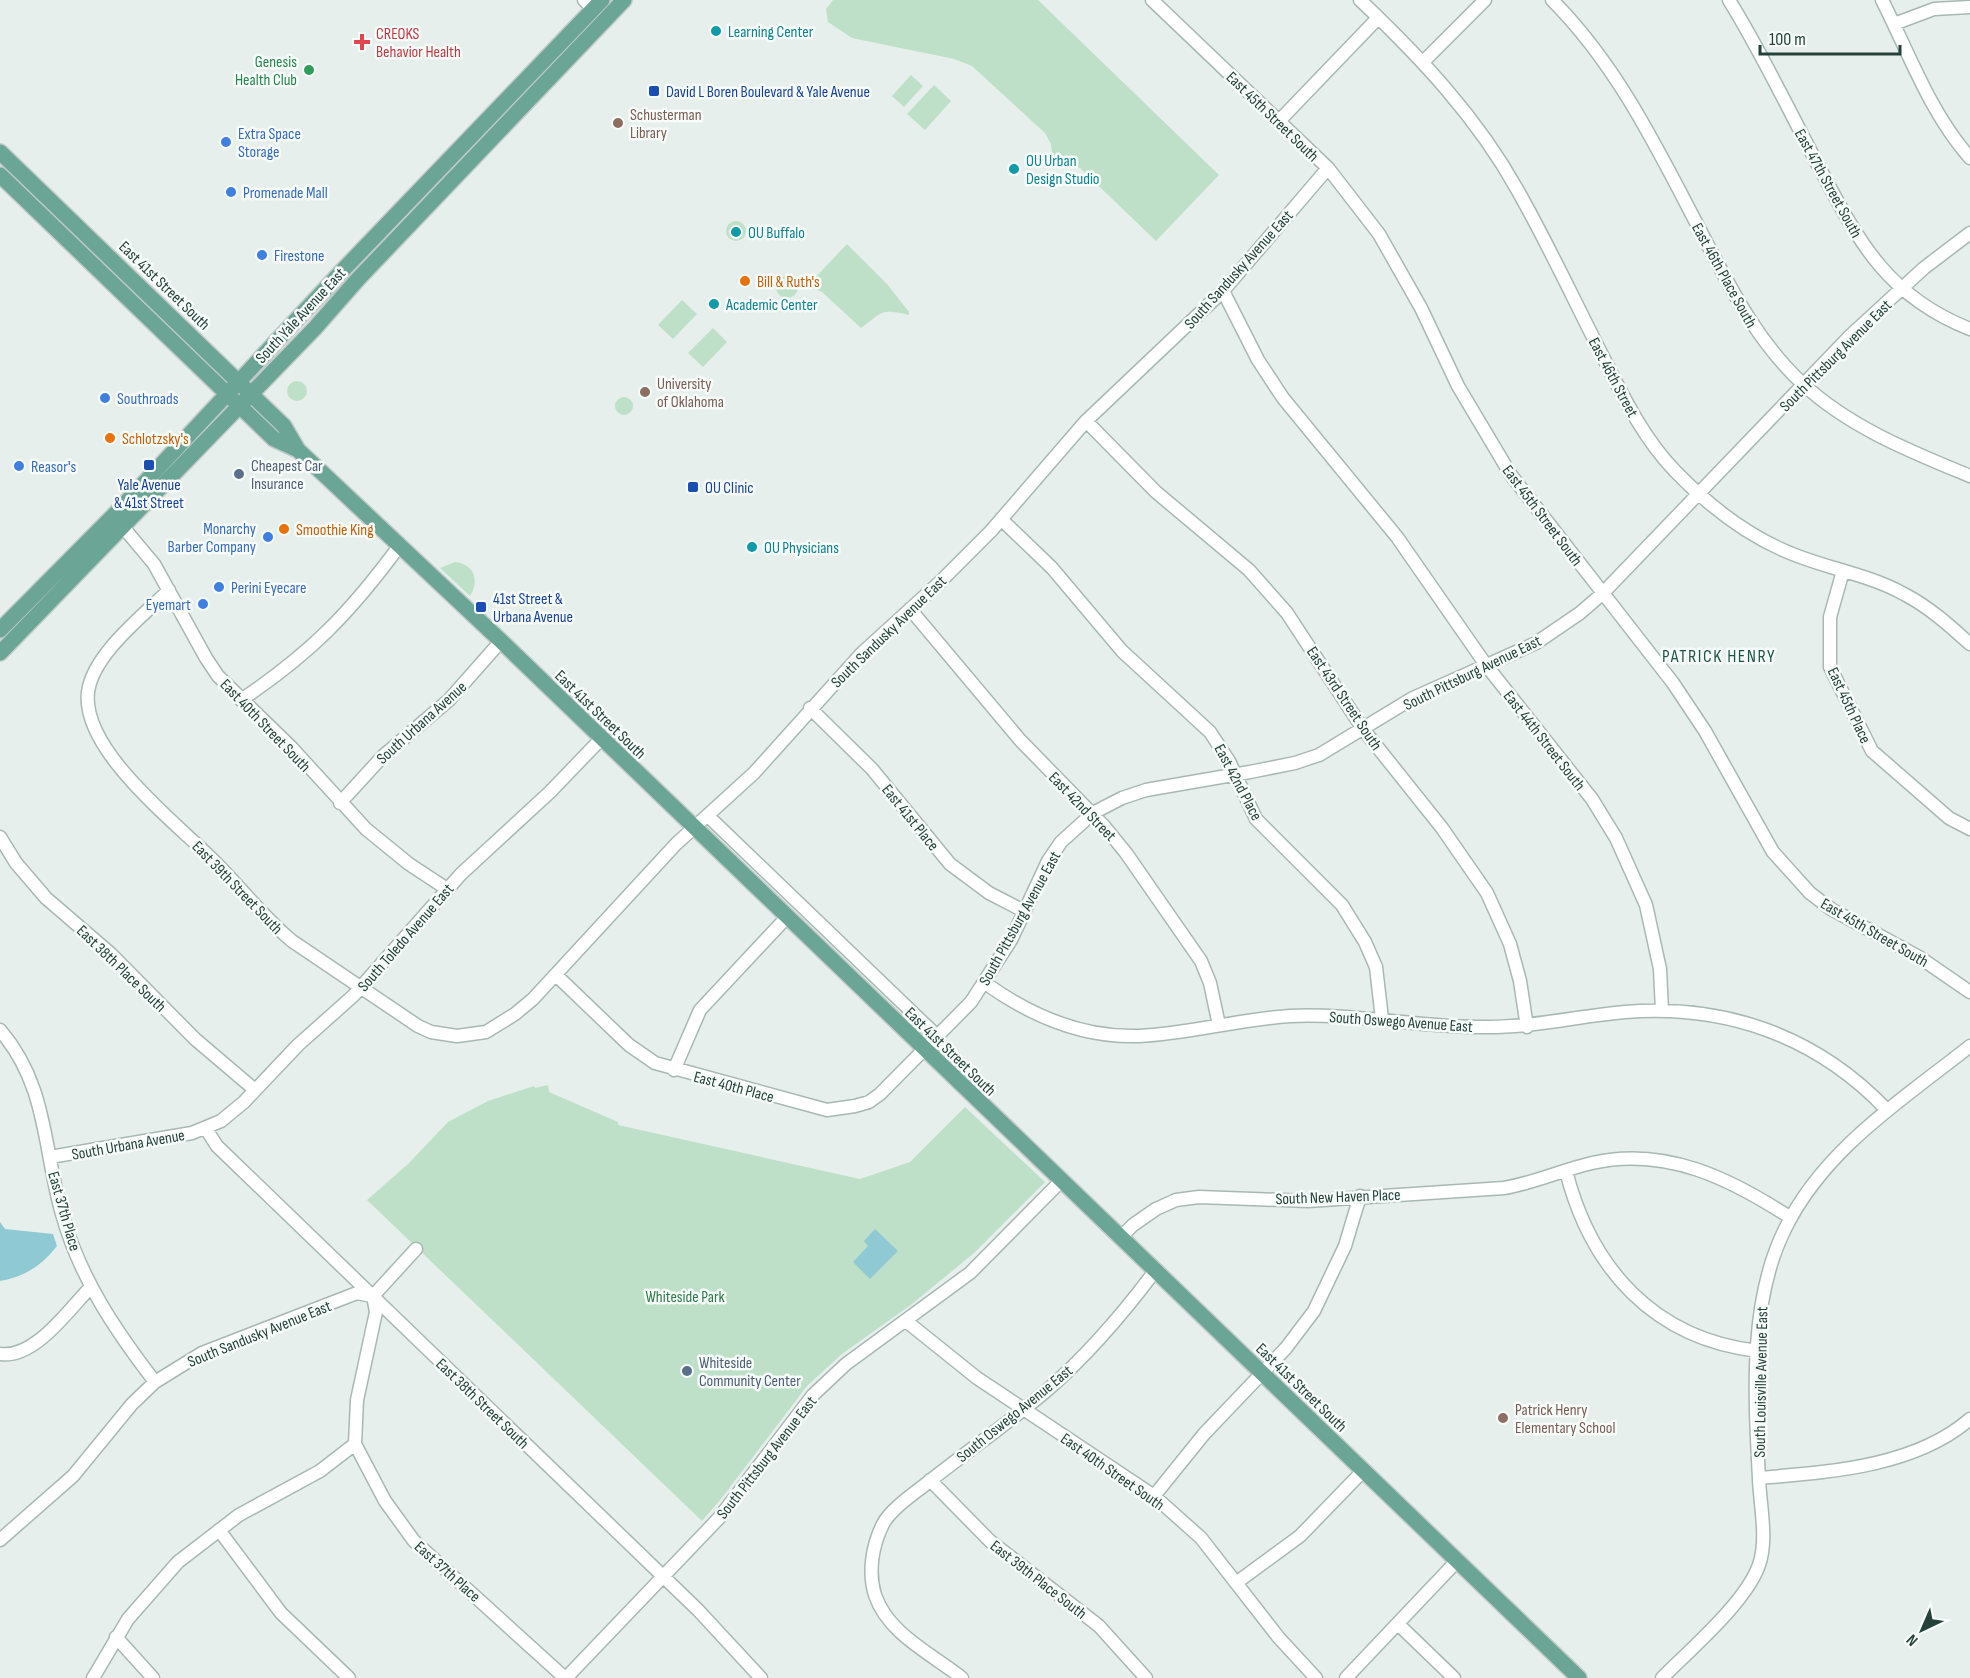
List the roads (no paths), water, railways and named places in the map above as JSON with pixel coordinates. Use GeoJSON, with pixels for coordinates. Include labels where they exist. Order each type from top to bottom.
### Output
{"type":"FeatureCollection","features":[{"type":"Feature","properties":{"kind":"main road","name":"South Yale Avenue East"},"geometry":{"type":"LineString","coordinates":[[0,652],[252,394],[397,237],[624,0]]}},
{"type":"Feature","properties":{"kind":"main road","name":"South Yale Avenue East"},"geometry":{"type":"LineString","coordinates":[[0,630],[228,395],[593,3]]}},
{"type":"Feature","properties":{"kind":"main road"},"geometry":{"type":"LineString","coordinates":[[593,3],[604,21]]}},
{"type":"Feature","properties":{"kind":"main road","name":"East 41st Street South"},"geometry":{"type":"LineString","coordinates":[[0,152],[240,382],[284,426],[298,450],[501,641],[1362,1472],[1579,1678]]}},
{"type":"Feature","properties":{"kind":"main road","name":"East 41st Street South"},"geometry":{"type":"LineString","coordinates":[[0,175],[274,439],[298,450]]}},
{"type":"Feature","properties":{"kind":"main road"},"geometry":{"type":"LineString","coordinates":[[38,212],[49,199]]}},
{"type":"Feature","properties":{"kind":"main road"},"geometry":{"type":"LineString","coordinates":[[397,237],[401,211]]}},
{"type":"Feature","properties":{"kind":"street","name":"East 45th Street South"},"geometry":{"type":"LineString","coordinates":[[1152,0],[1328,168],[1379,234],[1399,266],[1458,386],[1511,475],[1673,683],[1705,731],[1762,835],[1791,875],[1831,909],[1919,957],[1970,992]]}},
{"type":"Feature","properties":{"kind":"street","name":"East 46th Street"},"geometry":{"type":"LineString","coordinates":[[1359,0],[1423,62],[1472,119],[1518,190],[1640,427],[1658,452],[1727,517],[1781,549],[1904,594],[1945,621],[1970,644]]}},
{"type":"Feature","properties":{"kind":"street"},"geometry":{"type":"LineString","coordinates":[[1423,62],[1485,0]]}},
{"type":"Feature","properties":{"kind":"street","name":"East 46th Place South"},"geometry":{"type":"LineString","coordinates":[[1552,0],[1590,42],[1618,80],[1640,116],[1737,302],[1758,334],[1804,385],[1857,424],[1894,444],[1970,476]]}},
{"type":"Feature","properties":{"kind":"street","name":"East 47th Street South"},"geometry":{"type":"LineString","coordinates":[[1729,0],[1854,232],[1878,265],[1901,288],[1938,313],[1970,329]]}},
{"type":"Feature","properties":{"kind":"street"},"geometry":{"type":"LineString","coordinates":[[1882,0],[1931,100],[1953,137],[1970,158]]}},
{"type":"Feature","properties":{"kind":"street"},"geometry":{"type":"LineString","coordinates":[[1894,24],[1934,9],[1970,7]]}},
{"type":"Feature","properties":{"kind":"street"},"geometry":{"type":"LineString","coordinates":[[1279,121],[1378,18]]}},
{"type":"Feature","properties":{"kind":"street","name":"South Sandusky Avenue East"},"geometry":{"type":"LineString","coordinates":[[418,1026],[431,1032],[457,1036],[486,1032],[515,1014],[557,976],[676,844],[754,772],[861,654],[1001,519],[1086,421],[1222,291],[1328,168]]}},
{"type":"Feature","properties":{"kind":"street","name":"South Pittsburg Avenue East"},"geometry":{"type":"LineString","coordinates":[[924,1050],[985,984],[1053,852],[1093,813],[1122,798],[1146,790],[1295,763],[1318,755],[1413,698],[1555,631],[1602,594],[1851,335],[1901,288],[1970,233]]}},
{"type":"Feature","properties":{"kind":"street","name":"East 44th Street South"},"geometry":{"type":"LineString","coordinates":[[1222,291],[1258,360],[1283,398],[1333,462],[1397,537],[1486,665],[1592,799],[1616,838],[1646,904],[1660,969],[1662,1011]]}},
{"type":"Feature","properties":{"kind":"street","name":"East 43rd Street South"},"geometry":{"type":"LineString","coordinates":[[1086,421],[1156,492],[1249,570],[1271,592],[1363,729],[1442,828],[1487,893],[1510,944],[1520,981],[1527,1027]]}},
{"type":"Feature","properties":{"kind":"street","name":"East 42nd Place"},"geometry":{"type":"LineString","coordinates":[[1001,519],[1052,568],[1122,651],[1210,732],[1222,747],[1256,819],[1342,905],[1354,920],[1376,967],[1382,1019]]}},
{"type":"Feature","properties":{"kind":"street","name":"East 40th Street South"},"geometry":{"type":"LineString","coordinates":[[123,527],[154,564],[206,658],[241,700],[292,748],[366,829],[409,864],[447,889]]}},
{"type":"Feature","properties":{"kind":"street"},"geometry":{"type":"LineString","coordinates":[[241,700],[278,674],[328,633],[354,605],[400,545]]}},
{"type":"Feature","properties":{"kind":"street","name":"East 45th Place"},"geometry":{"type":"LineString","coordinates":[[1843,571],[1830,617],[1830,667],[1872,751],[1949,818],[1970,828]]}},
{"type":"Feature","properties":{"kind":"street","name":"East 39th Street South"},"geometry":{"type":"LineString","coordinates":[[169,590],[102,658],[95,670],[88,694],[90,714],[115,761],[144,795],[216,863],[274,926],[418,1026]]}},
{"type":"Feature","properties":{"kind":"street","name":"East 42nd Street"},"geometry":{"type":"LineString","coordinates":[[910,609],[1013,733],[1093,813],[1126,853],[1201,961],[1210,983],[1218,1025]]}},
{"type":"Feature","properties":{"kind":"street","name":"South Urbana Avenue"},"geometry":{"type":"LineString","coordinates":[[340,803],[383,756],[449,699],[501,641]]}},
{"type":"Feature","properties":{"kind":"street","name":"East 41st Place"},"geometry":{"type":"LineString","coordinates":[[810,708],[872,769],[950,864],[988,893],[1024,911]]}},
{"type":"Feature","properties":{"kind":"street","name":"South Toledo Avenue East"},"geometry":{"type":"LineString","coordinates":[[206,1129],[232,1113],[298,1045],[361,988],[447,889],[485,850],[550,792],[601,739]]}},
{"type":"Feature","properties":{"kind":"street","name":"East 41st Street South"},"geometry":{"type":"LineString","coordinates":[[708,816],[938,1037]]}},
{"type":"Feature","properties":{"kind":"street","name":"East 38th Place South"},"geometry":{"type":"LineString","coordinates":[[0,837],[16,863],[46,898],[111,954],[195,1039],[255,1090]]}},
{"type":"Feature","properties":{"kind":"street"},"geometry":{"type":"LineString","coordinates":[[674,1070],[700,1010],[787,917]]}},
{"type":"Feature","properties":{"kind":"street","name":"East 40th Place"},"geometry":{"type":"LineString","coordinates":[[557,976],[629,1045],[655,1063],[820,1108],[840,1110],[874,1098],[924,1050]]}},
{"type":"Feature","properties":{"kind":"street","name":"South Oswego Avenue East"},"geometry":{"type":"LineString","coordinates":[[985,984],[1017,1005],[1068,1026],[1090,1033],[1140,1036],[1287,1016],[1336,1015],[1426,1026],[1527,1027],[1624,1012],[1662,1011]]}},
{"type":"Feature","properties":{"kind":"street"},"geometry":{"type":"LineString","coordinates":[[1662,1011],[1725,1017],[1761,1026],[1829,1059],[1864,1085],[1886,1109]]}},
{"type":"Feature","properties":{"kind":"street","name":"East 37th Place"},"geometry":{"type":"LineString","coordinates":[[0,1030],[33,1081],[44,1119],[62,1216],[91,1287],[113,1326],[155,1382]]}},
{"type":"Feature","properties":{"kind":"street","name":"South Louisville Avenue East"},"geometry":{"type":"LineString","coordinates":[[1662,1678],[1735,1603],[1753,1580],[1760,1563],[1763,1542],[1759,1478],[1759,1317],[1765,1283],[1791,1218],[1813,1185],[1842,1150],[1886,1109],[1970,1046]]}},
{"type":"Feature","properties":{"kind":"street","name":"South Urbana Avenue"},"geometry":{"type":"LineString","coordinates":[[50,1157],[206,1129]]}},
{"type":"Feature","properties":{"kind":"street","name":"East 38th Street South"},"geometry":{"type":"LineString","coordinates":[[206,1129],[217,1146],[663,1577],[761,1678]]}},
{"type":"Feature","properties":{"kind":"street","name":"South New Haven Place"},"geometry":{"type":"LineString","coordinates":[[1120,1238],[1144,1216],[1176,1200],[1221,1196],[1308,1201],[1504,1188],[1530,1184],[1566,1171],[1620,1158],[1668,1161],[1720,1176],[1791,1218]]}},
{"type":"Feature","properties":{"kind":"street"},"geometry":{"type":"LineString","coordinates":[[1566,1171],[1589,1238],[1611,1272],[1635,1297],[1669,1322],[1704,1339],[1733,1348],[1758,1351]]}},
{"type":"Feature","properties":{"kind":"street","name":"South Pittsburg Avenue East"},"geometry":{"type":"LineString","coordinates":[[566,1678],[737,1497],[795,1416],[813,1395],[846,1364],[970,1274],[1061,1181]]}},
{"type":"Feature","properties":{"kind":"street"},"geometry":{"type":"LineString","coordinates":[[1154,1496],[1204,1434],[1262,1374],[1314,1311],[1346,1246],[1360,1196]]}},
{"type":"Feature","properties":{"kind":"street"},"geometry":{"type":"LineString","coordinates":[[93,1678],[116,1637],[159,1581],[187,1554],[260,1503],[320,1471],[354,1444],[357,1400],[376,1312],[373,1296],[416,1249]]}},
{"type":"Feature","properties":{"kind":"street","name":"South Oswego Avenue East"},"geometry":{"type":"LineString","coordinates":[[963,1678],[900,1632],[885,1616],[874,1589],[871,1574],[873,1551],[884,1523],[930,1480],[1043,1393],[1095,1345],[1125,1312],[1155,1271]]}},
{"type":"Feature","properties":{"kind":"street"},"geometry":{"type":"LineString","coordinates":[[0,1354],[18,1354],[35,1344],[91,1287]]}},
{"type":"Feature","properties":{"kind":"street","name":"South Sandusky Avenue East"},"geometry":{"type":"LineString","coordinates":[[0,1540],[73,1476],[132,1404],[155,1382],[202,1353],[357,1293],[373,1296]]}},
{"type":"Feature","properties":{"kind":"street","name":"East 40th Street South"},"geometry":{"type":"LineString","coordinates":[[906,1321],[957,1363],[1154,1496],[1201,1538],[1281,1640],[1316,1678]]}},
{"type":"Feature","properties":{"kind":"street"},"geometry":{"type":"LineString","coordinates":[[1759,1478],[1821,1472],[1918,1450],[1942,1440],[1970,1419]]}},
{"type":"Feature","properties":{"kind":"street","name":"East 37th Place"},"geometry":{"type":"LineString","coordinates":[[354,1444],[385,1501],[414,1541],[566,1678]]}},
{"type":"Feature","properties":{"kind":"street"},"geometry":{"type":"LineString","coordinates":[[1236,1583],[1300,1536],[1362,1472]]}},
{"type":"Feature","properties":{"kind":"street","name":"East 39th Place South"},"geometry":{"type":"LineString","coordinates":[[930,1480],[990,1541],[1099,1626],[1146,1678]]}},
{"type":"Feature","properties":{"kind":"street"},"geometry":{"type":"LineString","coordinates":[[219,1530],[281,1613],[349,1678]]}},
{"type":"Feature","properties":{"kind":"street"},"geometry":{"type":"LineString","coordinates":[[1346,1678],[1456,1562]]}},
{"type":"Feature","properties":{"kind":"street"},"geometry":{"type":"LineString","coordinates":[[1398,1624],[1454,1678]]}},
{"type":"Feature","properties":{"kind":"street"},"geometry":{"type":"LineString","coordinates":[[116,1637],[153,1678]]}},
{"type":"Feature","properties":{"kind":"water"},"geometry":{"type":"Polygon","coordinates":[[[0,1222],[5,1229],[53,1234],[57,1246],[32,1269],[17,1277],[0,1281],[0,1222]]]}},
{"type":"Feature","properties":{"kind":"water"},"geometry":{"type":"Polygon","coordinates":[[[875,1229],[898,1251],[870,1279],[853,1262],[868,1246],[864,1241],[875,1229]]]}},
{"type":"Feature","properties":{"kind":"place","name":"Learning Center"},"geometry":{"type":"Point","coordinates":[716,31]}},
{"type":"Feature","properties":{"kind":"place","name":"CREOKS Behavior Health"},"geometry":{"type":"Point","coordinates":[362,42]}},
{"type":"Feature","properties":{"kind":"place","name":"Genesis Health Club"},"geometry":{"type":"Point","coordinates":[309,70]}},
{"type":"Feature","properties":{"kind":"place","name":"David L Boren Boulevard & Yale Avenue"},"geometry":{"type":"Point","coordinates":[654,91]}},
{"type":"Feature","properties":{"kind":"place","name":"Schusterman Library"},"geometry":{"type":"Point","coordinates":[618,123]}},
{"type":"Feature","properties":{"kind":"place","name":"Extra Space Storage"},"geometry":{"type":"Point","coordinates":[226,142]}},
{"type":"Feature","properties":{"kind":"place","name":"OU Urban Design Studio"},"geometry":{"type":"Point","coordinates":[1014,169]}},
{"type":"Feature","properties":{"kind":"place","name":"Promenade Mall"},"geometry":{"type":"Point","coordinates":[231,192]}},
{"type":"Feature","properties":{"kind":"place","name":"OU Buffalo"},"geometry":{"type":"Point","coordinates":[736,232]}},
{"type":"Feature","properties":{"kind":"place","name":"Firestone"},"geometry":{"type":"Point","coordinates":[262,255]}},
{"type":"Feature","properties":{"kind":"place","name":"Bill & Ruth's"},"geometry":{"type":"Point","coordinates":[745,281]}},
{"type":"Feature","properties":{"kind":"place","name":"Academic Center"},"geometry":{"type":"Point","coordinates":[714,304]}},
{"type":"Feature","properties":{"kind":"place","name":"University of Oklahoma"},"geometry":{"type":"Point","coordinates":[645,392]}},
{"type":"Feature","properties":{"kind":"place","name":"Southroads"},"geometry":{"type":"Point","coordinates":[105,398]}},
{"type":"Feature","properties":{"kind":"place","name":"Schlotzsky's"},"geometry":{"type":"Point","coordinates":[110,438]}},
{"type":"Feature","properties":{"kind":"place","name":"Yale Avenue & 41st Street"},"geometry":{"type":"Point","coordinates":[149,465]}},
{"type":"Feature","properties":{"kind":"place","name":"Reasor's"},"geometry":{"type":"Point","coordinates":[19,466]}},
{"type":"Feature","properties":{"kind":"place","name":"Cheapest Car Insurance"},"geometry":{"type":"Point","coordinates":[239,474]}},
{"type":"Feature","properties":{"kind":"place","name":"OU Clinic"},"geometry":{"type":"Point","coordinates":[693,487]}},
{"type":"Feature","properties":{"kind":"place","name":"Smoothie King"},"geometry":{"type":"Point","coordinates":[284,529]}},
{"type":"Feature","properties":{"kind":"place","name":"Monarchy Barber Company"},"geometry":{"type":"Point","coordinates":[268,537]}},
{"type":"Feature","properties":{"kind":"place","name":"OU Physicians"},"geometry":{"type":"Point","coordinates":[752,547]}},
{"type":"Feature","properties":{"kind":"place","name":"Perini Eyecare"},"geometry":{"type":"Point","coordinates":[219,587]}},
{"type":"Feature","properties":{"kind":"place","name":"Eyemart"},"geometry":{"type":"Point","coordinates":[203,604]}},
{"type":"Feature","properties":{"kind":"place","name":"41st Street & Urbana Avenue"},"geometry":{"type":"Point","coordinates":[481,607]}},
{"type":"Feature","properties":{"kind":"place","name":"Whiteside Community Center"},"geometry":{"type":"Point","coordinates":[687,1371]}},
{"type":"Feature","properties":{"kind":"place","name":"Patrick Henry Elementary School"},"geometry":{"type":"Point","coordinates":[1503,1418]}},
{"type":"Feature","properties":{"kind":"district","name":"PATRICK HENRY"},"geometry":{"type":"Point","coordinates":[1719,656]}},
{"type":"Feature","properties":{"kind":"park label","name":"Whiteside Park"},"geometry":{"type":"Point","coordinates":[685,1296]}}]}
